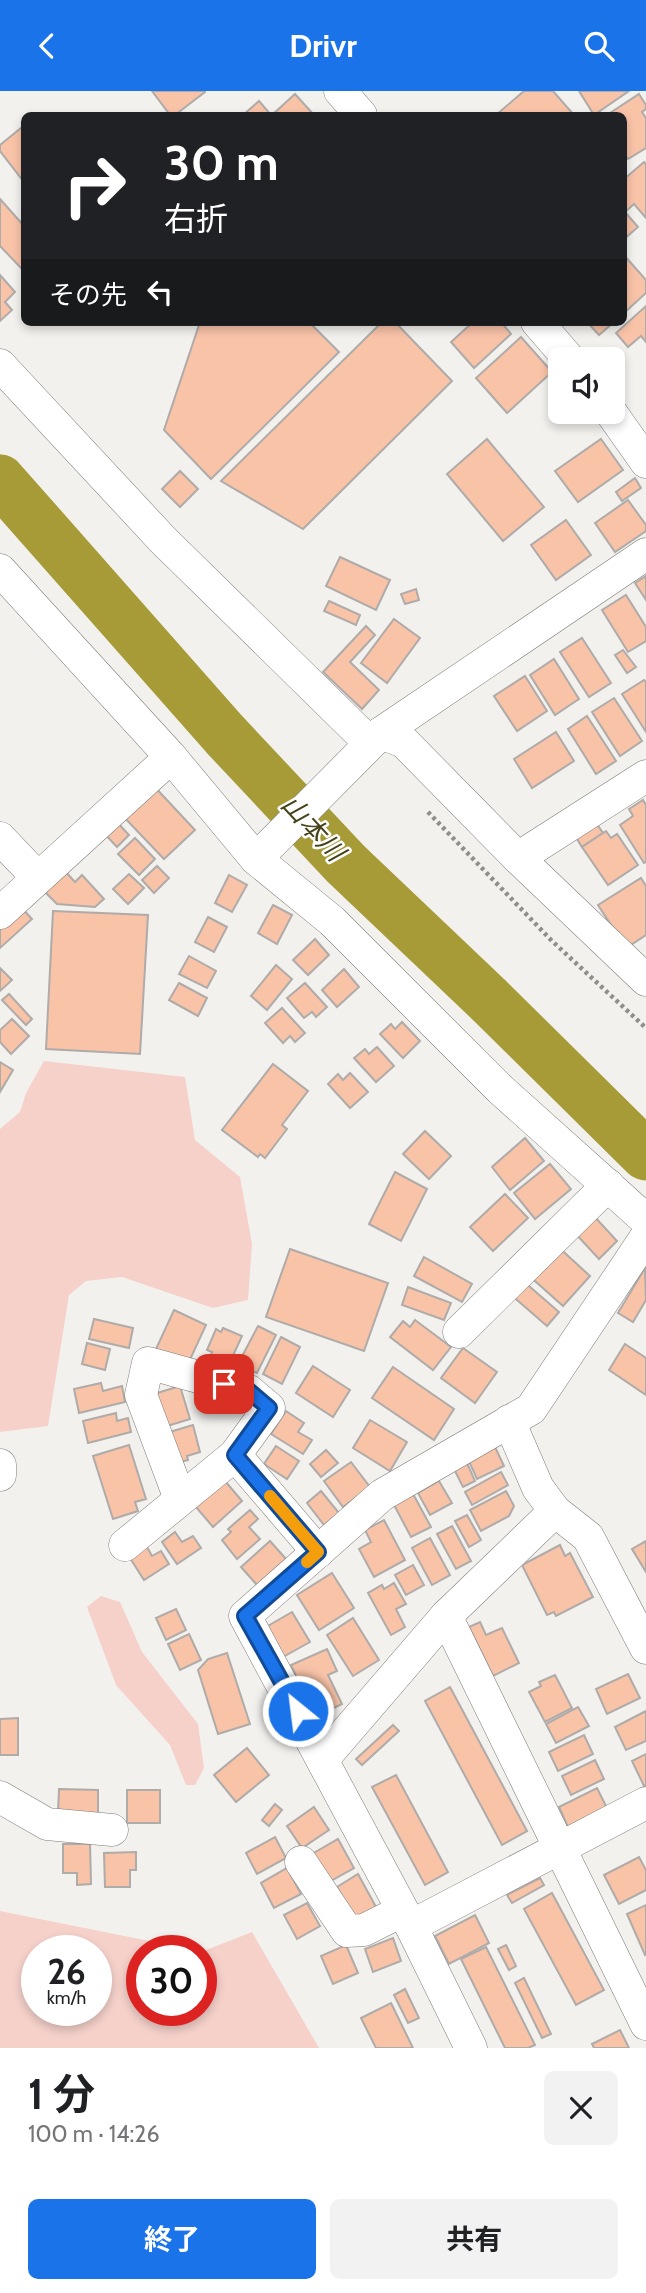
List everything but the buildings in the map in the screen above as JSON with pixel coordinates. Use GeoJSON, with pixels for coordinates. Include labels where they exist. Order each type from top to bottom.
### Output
{"type":"FeatureCollection","features":[{"type":"Feature","properties":{"kind":"street"},"geometry":{"type":"LineString","coordinates":[[340,91],[358,112]]}},
{"type":"Feature","properties":{"kind":"street"},"geometry":{"type":"LineString","coordinates":[[540,326],[559,347]]}},
{"type":"Feature","properties":{"kind":"street"},"geometry":{"type":"LineString","coordinates":[[0,365],[163,540],[370,743],[404,741],[518,858],[645,978]]}},
{"type":"Feature","properties":{"kind":"street"},"geometry":{"type":"LineString","coordinates":[[619,424],[646,462]]}},
{"type":"Feature","properties":{"kind":"street"},"geometry":{"type":"LineString","coordinates":[[262,853],[370,743],[646,554]]}},
{"type":"Feature","properties":{"kind":"street"},"geometry":{"type":"LineString","coordinates":[[0,572],[262,853],[500,1089],[646,1220]]}},
{"type":"Feature","properties":{"kind":"street"},"geometry":{"type":"LineString","coordinates":[[0,912],[171,757]]}},
{"type":"Feature","properties":{"kind":"street"},"geometry":{"type":"LineString","coordinates":[[518,858],[646,776]]}},
{"type":"Feature","properties":{"kind":"street"},"geometry":{"type":"LineString","coordinates":[[0,838],[38,878]]}},
{"type":"Feature","properties":{"kind":"street"},"geometry":{"type":"LineString","coordinates":[[459,1332],[608,1185]]}},
{"type":"Feature","properties":{"kind":"street"},"geometry":{"type":"LineString","coordinates":[[471,2048],[407,1919],[245,1616],[382,1496],[531,1409],[646,1237]]}},
{"type":"Feature","properties":{"kind":"street"},"geometry":{"type":"LineString","coordinates":[[125,1545],[235,1455],[269,1408],[249,1391],[148,1363],[141,1395],[180,1499]]}},
{"type":"Feature","properties":{"kind":"street"},"geometry":{"type":"LineString","coordinates":[[509,1421],[538,1488],[555,1511],[588,1537],[646,1648]]}},
{"type":"Feature","properties":{"kind":"street"},"geometry":{"type":"LineString","coordinates":[[235,1455],[318,1552]]}},
{"type":"Feature","properties":{"kind":"street"},"geometry":{"type":"LineString","coordinates":[[0,1465],[0,1475]]}},
{"type":"Feature","properties":{"kind":"street"},"geometry":{"type":"LineString","coordinates":[[323,1759],[446,1616],[555,1511]]}},
{"type":"Feature","properties":{"kind":"street"},"geometry":{"type":"LineString","coordinates":[[446,1616],[646,2024]]}},
{"type":"Feature","properties":{"kind":"street"},"geometry":{"type":"LineString","coordinates":[[0,1797],[47,1824],[112,1831]]}},
{"type":"Feature","properties":{"kind":"street"},"geometry":{"type":"LineString","coordinates":[[301,1862],[347,1931],[364,1930],[407,1919],[559,1849],[646,1804]]}},
{"type":"Feature","properties":{"kind":"path"},"geometry":{"type":"LineString","coordinates":[[423,807],[552,941],[646,1028]]}},
{"type":"Feature","properties":{"kind":"shaded area"},"geometry":{"type":"Polygon","coordinates":[[[44,1061],[185,1077],[195,1140],[240,1177],[252,1244],[248,1300],[213,1308],[122,1277],[86,1281],[69,1295],[48,1426],[0,1432],[0,1129],[20,1112],[26,1093],[44,1061]]]}},
{"type":"Feature","properties":{"kind":"shaded area"},"geometry":{"type":"Polygon","coordinates":[[[101,1596],[120,1602],[142,1652],[198,1724],[204,1768],[195,1785],[186,1785],[170,1745],[116,1685],[87,1607],[101,1596]]]}},
{"type":"Feature","properties":{"kind":"shaded area"},"geometry":{"type":"Polygon","coordinates":[[[0,1911],[126,1936],[126,2026],[217,2026],[217,1946],[252,1932],[319,2048],[0,2048],[0,1911]]]}},
{"type":"Feature","properties":{"kind":"waterway","name":"山本川"},"geometry":{"type":"LineString","coordinates":[[0,480],[225,735],[346,864],[646,1155]]}},
{"type":"Feature","properties":{"kind":"slow traffic"},"geometry":{"type":"LineString","coordinates":[[270,1496],[318,1552],[307,1562]]}},
{"type":"Feature","properties":{"kind":"route"},"geometry":{"type":"LineString","coordinates":[[224,1384],[249,1391],[269,1408],[235,1455],[318,1552],[245,1616],[298,1711]]}}]}
